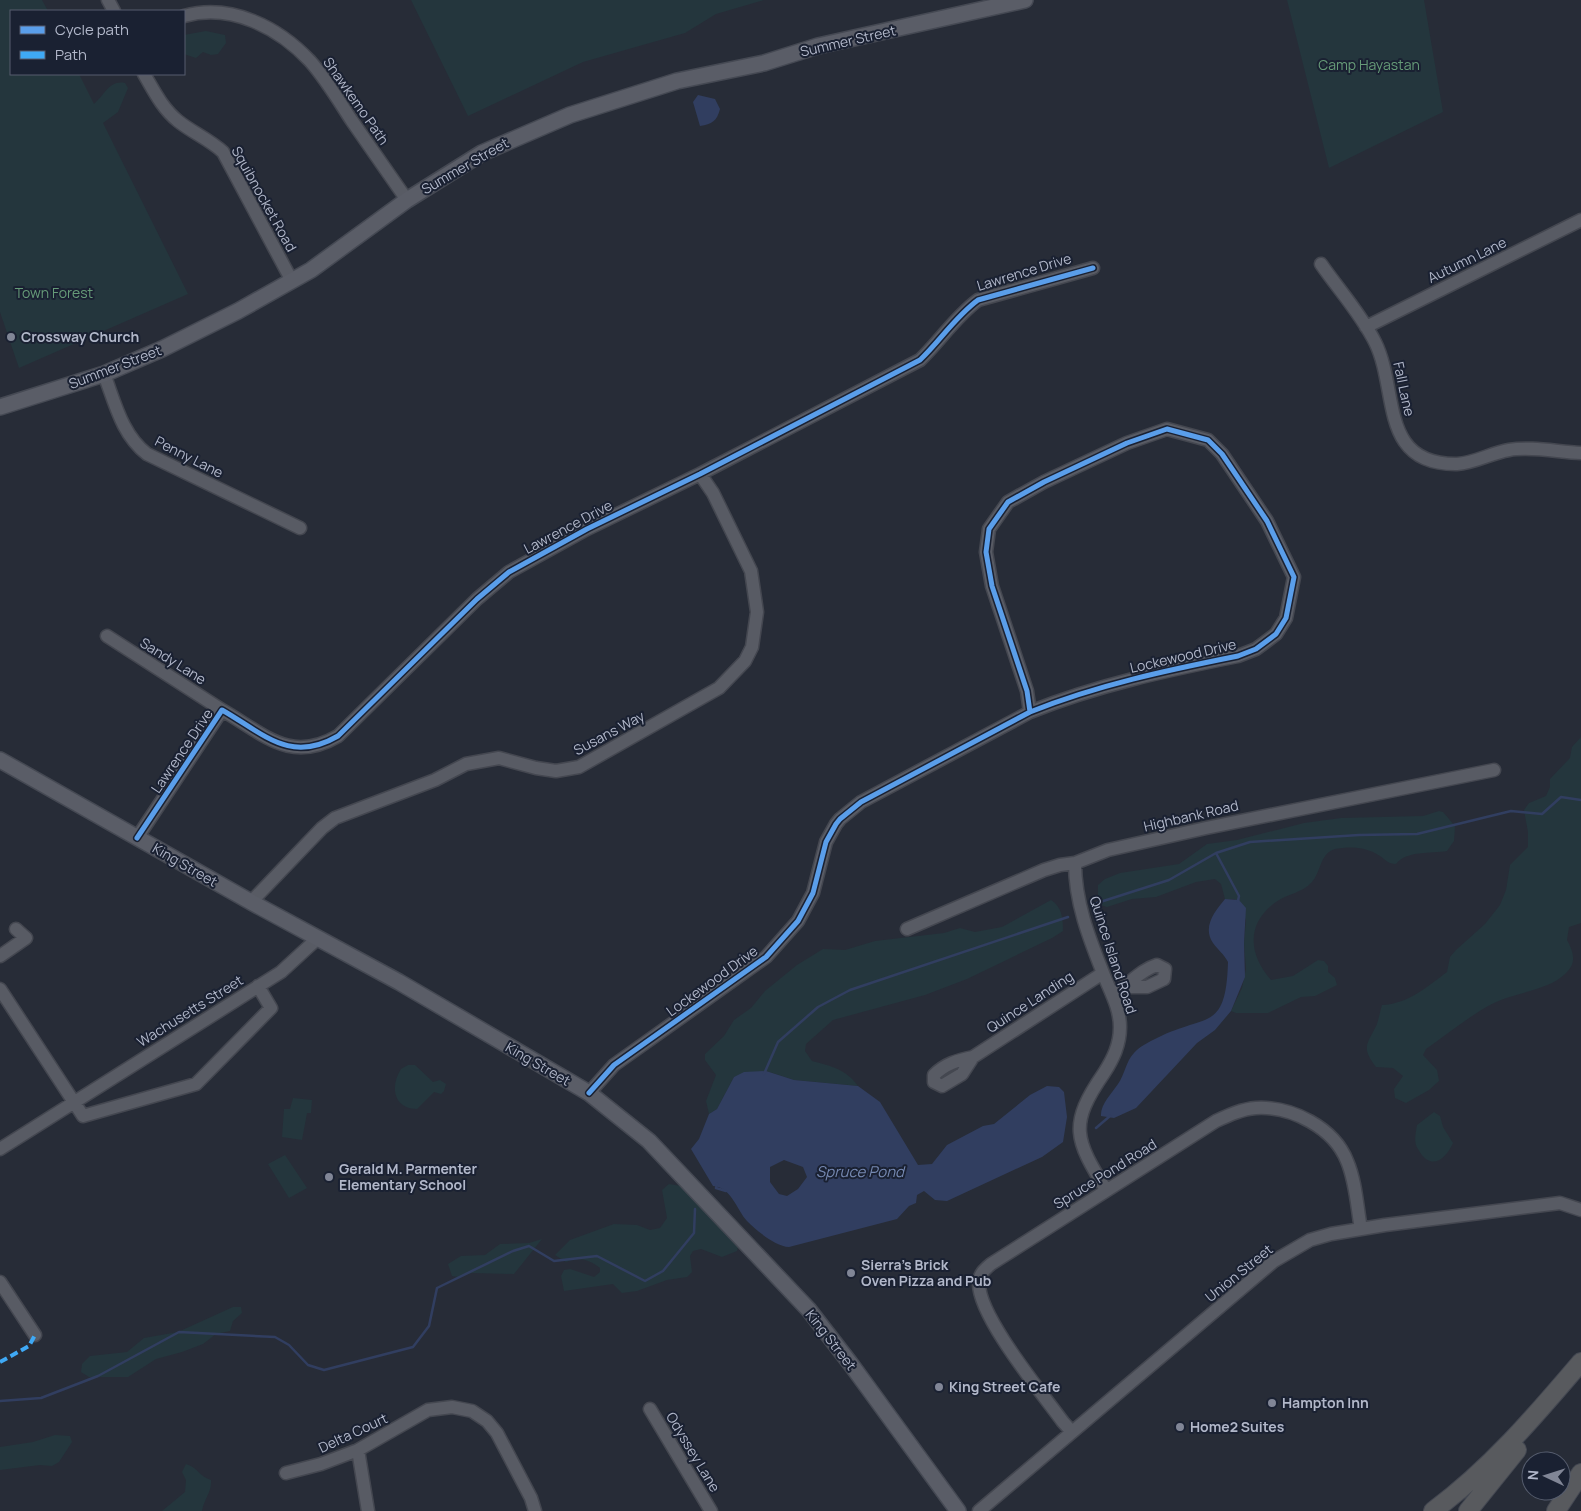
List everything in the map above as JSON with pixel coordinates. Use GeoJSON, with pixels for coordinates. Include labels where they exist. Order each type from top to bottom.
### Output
{"type":"FeatureCollection","features":[{"type":"Feature","properties":{"kind":"highway"},"geometry":{"type":"LineString","coordinates":[[1433,1511],[1463,1489],[1513,1441],[1581,1364]]}},
{"type":"Feature","properties":{"kind":"highway"},"geometry":{"type":"LineString","coordinates":[[1468,1511],[1581,1364]]}},
{"type":"Feature","properties":{"kind":"highway"},"geometry":{"type":"LineString","coordinates":[[1556,1511],[1581,1473]]}},
{"type":"Feature","properties":{"kind":"main road","name":"Summer Street"},"geometry":{"type":"LineString","coordinates":[[0,407],[104,374],[162,349],[292,281],[352,241],[407,200],[482,153],[570,114],[677,81],[764,63],[818,46],[1025,0]]}},
{"type":"Feature","properties":{"kind":"main road","name":"King Street"},"geometry":{"type":"LineString","coordinates":[[0,760],[251,902],[399,982],[589,1093],[650,1141],[808,1310],[850,1363],[958,1511]]}},
{"type":"Feature","properties":{"kind":"street","name":"Shawkemo Path"},"geometry":{"type":"LineString","coordinates":[[185,16],[217,11],[236,14],[257,22],[287,41],[310,61],[407,200]]}},
{"type":"Feature","properties":{"kind":"street","name":"Squibnocket Road"},"geometry":{"type":"LineString","coordinates":[[145,75],[160,103],[178,121],[209,139],[223,152],[292,281]]}},
{"type":"Feature","properties":{"kind":"street","name":"Autumn Lane"},"geometry":{"type":"LineString","coordinates":[[1366,327],[1581,220]]}},
{"type":"Feature","properties":{"kind":"street","name":"Fall Lane"},"geometry":{"type":"LineString","coordinates":[[1321,264],[1366,327],[1384,362],[1392,415],[1398,432],[1421,457],[1458,464],[1510,450],[1581,453]]}},
{"type":"Feature","properties":{"kind":"street","name":"Lawrence Drive"},"geometry":{"type":"LineString","coordinates":[[137,838],[222,710],[283,745],[300,748],[322,745],[338,736],[477,599],[509,572],[587,529],[700,474],[920,360],[935,346],[962,312],[978,300],[1092,268]]}},
{"type":"Feature","properties":{"kind":"street","name":"Penny Lane"},"geometry":{"type":"LineString","coordinates":[[104,374],[127,433],[135,445],[147,454],[300,528]]}},
{"type":"Feature","properties":{"kind":"street","name":"Lockewood Drive"},"geometry":{"type":"LineString","coordinates":[[589,1093],[614,1064],[766,957],[793,927],[813,892],[826,842],[840,819],[861,802],[1030,712],[1108,685],[1238,656],[1256,649],[1276,634],[1286,618],[1294,577],[1267,521],[1222,454],[1208,440],[1167,430],[1126,443],[1044,482],[1008,502],[989,529],[986,552],[992,586],[1028,691],[1030,712]]}},
{"type":"Feature","properties":{"kind":"street","name":"Susans Way"},"geometry":{"type":"LineString","coordinates":[[251,902],[322,828],[335,818],[435,780],[466,764],[485,759],[499,758],[536,768],[556,771],[579,767],[719,688],[745,661],[752,647],[756,627],[757,598],[751,570],[713,493],[700,474]]}},
{"type":"Feature","properties":{"kind":"street","name":"Sandy Lane"},"geometry":{"type":"LineString","coordinates":[[107,636],[222,710]]}},
{"type":"Feature","properties":{"kind":"street","name":"Highbank Road"},"geometry":{"type":"LineString","coordinates":[[907,930],[1044,870],[1075,863],[1108,850],[1206,828],[1494,770]]}},
{"type":"Feature","properties":{"kind":"street","name":"Quince Island Road"},"geometry":{"type":"LineString","coordinates":[[1075,863],[1078,898],[1120,1022],[1118,1046],[1111,1062],[1086,1099],[1080,1121],[1084,1151],[1106,1190]]}},
{"type":"Feature","properties":{"kind":"street"},"geometry":{"type":"LineString","coordinates":[[0,956],[26,938],[16,928]]}},
{"type":"Feature","properties":{"kind":"street","name":"Wachusetts Street"},"geometry":{"type":"LineString","coordinates":[[0,1149],[281,972],[318,938]]}},
{"type":"Feature","properties":{"kind":"street","name":"Quince Landing"},"geometry":{"type":"LineString","coordinates":[[973,1057],[1103,973]]}},
{"type":"Feature","properties":{"kind":"street"},"geometry":{"type":"LineString","coordinates":[[0,989],[83,1116],[196,1084],[271,1008],[258,986]]}},
{"type":"Feature","properties":{"kind":"street"},"geometry":{"type":"LineString","coordinates":[[1112,994],[1126,987]]}},
{"type":"Feature","properties":{"kind":"street","name":"Spruce Pond Road"},"geometry":{"type":"LineString","coordinates":[[1072,1432],[994,1325],[984,1306],[979,1288],[979,1278],[991,1264],[1216,1121],[1249,1109],[1268,1109],[1305,1119],[1336,1142],[1350,1170],[1361,1229]]}},
{"type":"Feature","properties":{"kind":"street","name":"Union Street"},"geometry":{"type":"LineString","coordinates":[[979,1511],[1274,1261],[1310,1240],[1361,1229],[1560,1203],[1581,1210]]}},
{"type":"Feature","properties":{"kind":"street"},"geometry":{"type":"LineString","coordinates":[[0,1282],[35,1335]]}},
{"type":"Feature","properties":{"kind":"street","name":"Delta Court"},"geometry":{"type":"LineString","coordinates":[[286,1473],[321,1464],[358,1450],[428,1410],[452,1407],[472,1411],[487,1421],[497,1432],[532,1498],[535,1511]]}},
{"type":"Feature","properties":{"kind":"street","name":"Odyssey Lane"},"geometry":{"type":"LineString","coordinates":[[650,1409],[711,1511]]}},
{"type":"Feature","properties":{"kind":"street"},"geometry":{"type":"LineString","coordinates":[[358,1450],[368,1511]]}},
{"type":"Feature","properties":{"kind":"green space","name":"Town Forest"},"geometry":{"type":"Polygon","coordinates":[[[0,0],[42,0],[47,10],[10,10],[10,75],[80,75],[94,104],[111,86],[125,83],[128,88],[118,112],[103,123],[188,294],[19,368],[0,312],[0,0]]]}},
{"type":"Feature","properties":{"kind":"green space"},"geometry":{"type":"Polygon","coordinates":[[[411,0],[764,0],[716,14],[685,33],[583,62],[468,116],[411,0]]]}},
{"type":"Feature","properties":{"kind":"green space","name":"Camp Hayastan"},"geometry":{"type":"Polygon","coordinates":[[[1287,0],[1424,0],[1443,112],[1329,168],[1287,0]]]}},
{"type":"Feature","properties":{"kind":"green space"},"geometry":{"type":"Polygon","coordinates":[[[206,31],[225,35],[226,43],[218,54],[211,55],[203,52],[196,58],[185,54],[185,35],[206,31]]]}},
{"type":"Feature","properties":{"kind":"green space"},"geometry":{"type":"Polygon","coordinates":[[[1581,737],[1581,923],[1569,927],[1567,940],[1573,954],[1573,962],[1569,970],[1558,979],[1541,988],[1494,1003],[1426,1049],[1423,1055],[1437,1070],[1439,1081],[1429,1090],[1406,1103],[1395,1098],[1394,1089],[1403,1076],[1393,1068],[1376,1067],[1367,1049],[1382,1005],[1400,1002],[1409,998],[1447,972],[1450,957],[1485,924],[1500,905],[1506,890],[1510,865],[1528,847],[1528,832],[1524,810],[1529,803],[1546,796],[1550,787],[1550,779],[1570,758],[1572,747],[1581,737]]]}},
{"type":"Feature","properties":{"kind":"green space"},"geometry":{"type":"Polygon","coordinates":[[[1439,811],[1443,812],[1455,826],[1454,841],[1447,851],[1406,856],[1396,864],[1393,864],[1375,853],[1364,849],[1335,849],[1326,854],[1315,878],[1308,886],[1280,899],[1266,911],[1259,920],[1254,940],[1258,960],[1271,980],[1293,976],[1318,960],[1324,961],[1328,966],[1328,972],[1335,978],[1337,985],[1315,996],[1301,997],[1268,1013],[1236,1013],[1231,1011],[1242,988],[1246,969],[1244,943],[1246,920],[1235,899],[1225,899],[1221,884],[1215,879],[1196,882],[1156,897],[1132,899],[1107,907],[1098,904],[1098,885],[1105,879],[1120,873],[1179,864],[1207,844],[1237,840],[1304,823],[1341,818],[1423,816],[1439,811]]]}},
{"type":"Feature","properties":{"kind":"green space"},"geometry":{"type":"Polygon","coordinates":[[[1051,900],[1060,909],[1063,926],[1063,931],[1052,938],[967,979],[925,995],[833,1020],[806,1044],[805,1051],[812,1061],[843,1072],[858,1086],[794,1080],[766,1071],[734,1077],[717,1109],[709,1114],[706,1101],[716,1075],[705,1060],[705,1054],[724,1036],[734,1020],[751,1008],[765,991],[797,965],[823,949],[845,950],[875,941],[944,933],[960,928],[975,932],[1002,927],[1051,900]]]}},
{"type":"Feature","properties":{"kind":"green space"},"geometry":{"type":"Polygon","coordinates":[[[408,1065],[415,1065],[433,1082],[440,1080],[446,1084],[441,1094],[434,1092],[417,1109],[403,1105],[398,1101],[396,1095],[395,1082],[401,1069],[408,1065]]]}},
{"type":"Feature","properties":{"kind":"green space"},"geometry":{"type":"Polygon","coordinates":[[[293,1098],[312,1100],[311,1113],[307,1113],[302,1140],[282,1137],[284,1109],[290,1109],[293,1098]]]}},
{"type":"Feature","properties":{"kind":"green space"},"geometry":{"type":"Polygon","coordinates":[[[1434,1112],[1440,1116],[1443,1127],[1453,1143],[1442,1159],[1432,1162],[1423,1156],[1416,1146],[1415,1137],[1417,1125],[1434,1112]]]}},
{"type":"Feature","properties":{"kind":"green space"},"geometry":{"type":"Polygon","coordinates":[[[285,1155],[307,1188],[289,1198],[268,1164],[285,1155]]]}},
{"type":"Feature","properties":{"kind":"green space"},"geometry":{"type":"Polygon","coordinates":[[[669,1184],[681,1186],[698,1200],[712,1219],[737,1239],[739,1244],[737,1251],[722,1257],[701,1249],[693,1251],[690,1256],[692,1272],[687,1277],[667,1280],[637,1291],[622,1293],[613,1284],[564,1291],[561,1276],[564,1270],[570,1269],[594,1277],[600,1272],[600,1268],[583,1260],[566,1262],[555,1255],[570,1240],[614,1224],[637,1225],[650,1230],[660,1228],[667,1218],[662,1190],[669,1184]]]}},
{"type":"Feature","properties":{"kind":"green space"},"geometry":{"type":"Polygon","coordinates":[[[542,1239],[514,1274],[472,1273],[458,1277],[452,1276],[448,1264],[461,1256],[485,1255],[500,1244],[529,1243],[542,1239]]]}},
{"type":"Feature","properties":{"kind":"green space"},"geometry":{"type":"Polygon","coordinates":[[[233,1307],[241,1307],[242,1313],[233,1321],[230,1331],[216,1334],[203,1344],[182,1352],[156,1359],[128,1377],[89,1377],[81,1372],[82,1364],[90,1356],[127,1352],[144,1338],[178,1332],[233,1307]]]}},
{"type":"Feature","properties":{"kind":"green space"},"geometry":{"type":"Polygon","coordinates":[[[55,1435],[70,1436],[72,1442],[59,1462],[52,1466],[40,1465],[0,1470],[0,1447],[33,1442],[55,1435]]]}},
{"type":"Feature","properties":{"kind":"green space"},"geometry":{"type":"Polygon","coordinates":[[[186,1464],[211,1480],[202,1511],[162,1511],[185,1492],[186,1480],[182,1472],[186,1464]]]}},
{"type":"Feature","properties":{"kind":"water"},"geometry":{"type":"Polygon","coordinates":[[[698,95],[715,99],[720,109],[713,121],[700,126],[693,102],[698,95]]]}},
{"type":"Feature","properties":{"kind":"water"},"geometry":{"type":"Polygon","coordinates":[[[1225,899],[1239,900],[1246,908],[1245,977],[1231,1011],[1215,1030],[1197,1043],[1136,1108],[1114,1118],[1101,1116],[1104,1103],[1120,1080],[1131,1056],[1136,1051],[1157,1038],[1174,1030],[1200,1022],[1218,1011],[1223,1000],[1228,962],[1213,943],[1210,937],[1209,925],[1214,914],[1225,899]]]}},
{"type":"Feature","properties":{"kind":"water","name":"Spruce Pond"},"geometry":{"type":"Polygon","coordinates":[[[766,1071],[794,1080],[858,1086],[880,1102],[918,1165],[932,1164],[947,1145],[983,1126],[994,1124],[1030,1095],[1047,1086],[1059,1087],[1064,1092],[1067,1117],[1063,1142],[1042,1157],[947,1201],[935,1200],[924,1191],[917,1195],[916,1203],[909,1206],[897,1219],[789,1247],[784,1246],[772,1241],[756,1229],[747,1221],[724,1190],[713,1186],[691,1149],[699,1139],[709,1114],[717,1109],[734,1077],[744,1072],[766,1071]],[[784,1160],[770,1167],[770,1182],[779,1194],[787,1196],[798,1189],[807,1177],[803,1167],[784,1160]]]}},
{"type":"Feature","properties":{"kind":"waterway"},"geometry":{"type":"LineString","coordinates":[[1097,903],[1169,880],[1216,853],[1250,842],[1359,835],[1417,834],[1511,811],[1542,814],[1561,797],[1581,800]]}},
{"type":"Feature","properties":{"kind":"waterway"},"geometry":{"type":"LineString","coordinates":[[1216,853],[1239,896],[1238,901]]}},
{"type":"Feature","properties":{"kind":"waterway"},"geometry":{"type":"LineString","coordinates":[[764,1074],[778,1042],[818,1007],[850,990],[1068,917]]}},
{"type":"Feature","properties":{"kind":"waterway"},"geometry":{"type":"LineString","coordinates":[[1096,1128],[1110,1116]]}},
{"type":"Feature","properties":{"kind":"waterway"},"geometry":{"type":"LineString","coordinates":[[717,1184],[716,1188],[726,1191]]}},
{"type":"Feature","properties":{"kind":"waterway"},"geometry":{"type":"LineString","coordinates":[[0,1401],[41,1398],[98,1376],[179,1332],[275,1337],[289,1345],[308,1365],[324,1370],[413,1347],[429,1326],[437,1288],[513,1251],[529,1246],[554,1261],[597,1256],[645,1281],[663,1271],[694,1233],[695,1209]]}},
{"type":"Feature","properties":{"kind":"marked path"},"geometry":{"type":"LineString","coordinates":[[0,1362],[29,1346],[35,1335]]}},
{"type":"Feature","properties":{"kind":"cycle path"},"geometry":{"type":"LineString","coordinates":[[137,838],[222,710],[278,743],[291,746],[306,747],[321,744],[338,736],[477,599],[509,572],[587,529],[700,474],[920,360],[962,314],[978,300],[1093,268]]}},
{"type":"Feature","properties":{"kind":"cycle path"},"geometry":{"type":"LineString","coordinates":[[589,1093],[614,1065],[766,957],[798,921],[813,893],[826,842],[836,824],[861,802],[1030,712],[1107,686],[1238,656],[1256,649],[1276,634],[1286,618],[1294,577],[1267,521],[1222,454],[1208,440],[1167,429],[1127,443],[1044,482],[1008,502],[989,529],[986,552],[992,586],[1027,691],[1030,712]]}},
{"type":"Feature","properties":{"kind":"place","name":"Crossway Church"},"geometry":{"type":"Point","coordinates":[11,337]}},
{"type":"Feature","properties":{"kind":"place","name":"Gerald M. Parmenter Elementary School"},"geometry":{"type":"Point","coordinates":[329,1177]}},
{"type":"Feature","properties":{"kind":"place","name":"Sierra's Brick Oven Pizza and Pub"},"geometry":{"type":"Point","coordinates":[851,1273]}},
{"type":"Feature","properties":{"kind":"place","name":"King Street Cafe"},"geometry":{"type":"Point","coordinates":[939,1387]}},
{"type":"Feature","properties":{"kind":"place","name":"Hampton Inn"},"geometry":{"type":"Point","coordinates":[1272,1403]}},
{"type":"Feature","properties":{"kind":"place","name":"Home2 Suites"},"geometry":{"type":"Point","coordinates":[1180,1427]}}]}
